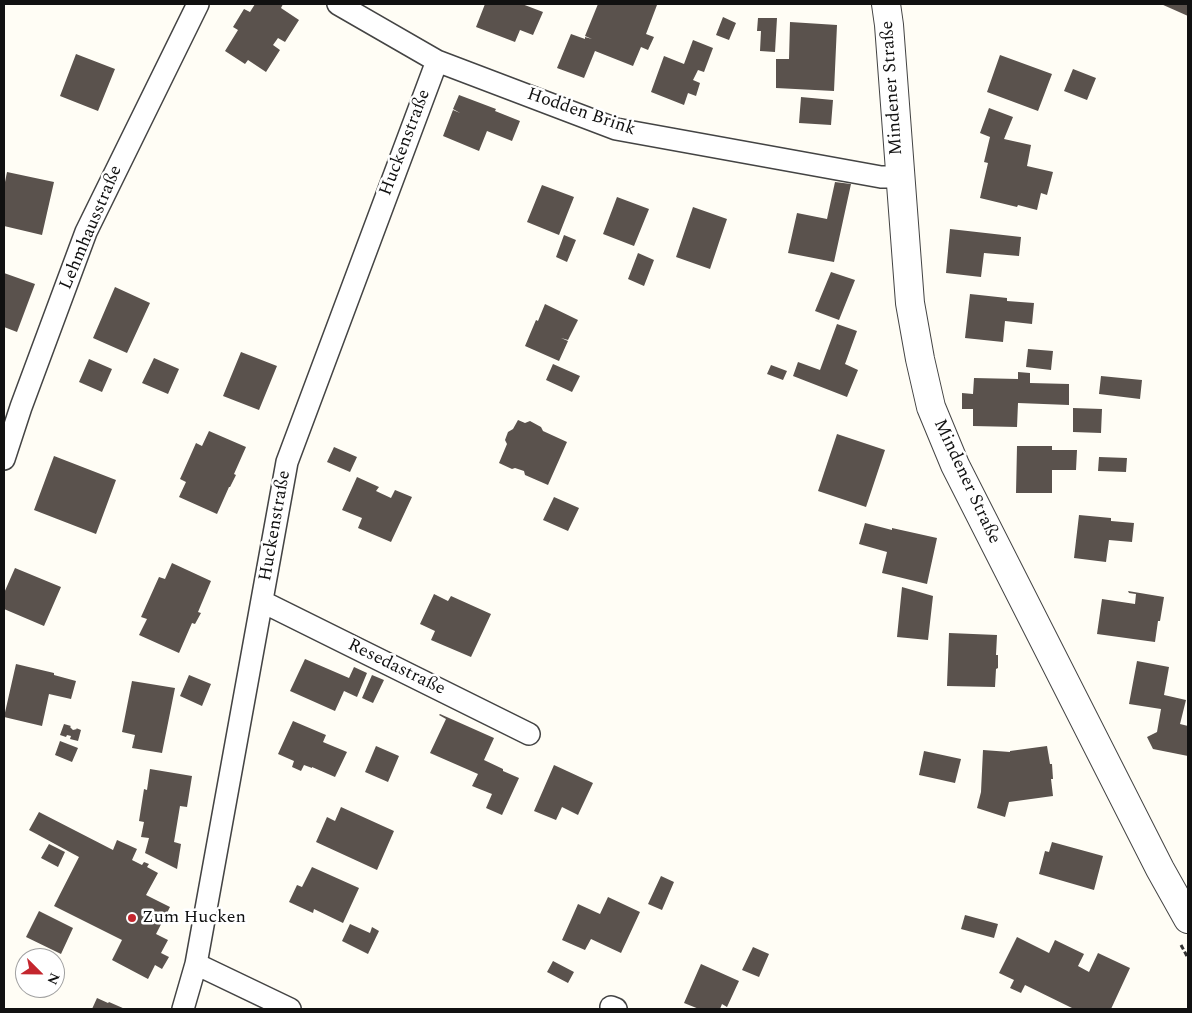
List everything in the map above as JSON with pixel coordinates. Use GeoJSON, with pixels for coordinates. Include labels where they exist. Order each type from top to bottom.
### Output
{"type":"FeatureCollection","features":[{"type":"Feature","properties":{"kind":"street","name":"Lehmhausstraße"},"geometry":{"type":"LineString","coordinates":[[4,460],[21,407],[86,232],[198,4]]}},
{"type":"Feature","properties":{"kind":"street","name":"Hodden Brink"},"geometry":{"type":"LineString","coordinates":[[338,4],[437,61],[616,129],[881,177],[900,177]]}},
{"type":"Feature","properties":{"kind":"street","name":"Mindener Straße"},"geometry":{"type":"LineString","coordinates":[[886,4],[910,303],[931,407],[955,465],[1160,869],[1188,919]]}},
{"type":"Feature","properties":{"kind":"street","name":"Huckenstraße"},"geometry":{"type":"LineString","coordinates":[[183,1009],[196,964],[287,462],[437,61]]}},
{"type":"Feature","properties":{"kind":"street","name":"Resedastraße"},"geometry":{"type":"LineString","coordinates":[[263,602],[529,734]]}},
{"type":"Feature","properties":{"kind":"street"},"geometry":{"type":"LineString","coordinates":[[196,964],[290,1009]]}},
{"type":"Feature","properties":{"kind":"building"},"geometry":{"type":"Polygon","coordinates":[[[255,4],[283,4],[281,8],[299,20],[285,42],[278,38],[273,45],[280,50],[266,72],[248,60],[245,64],[225,51],[238,30],[233,27],[244,9],[250,12],[255,4]]]}},
{"type":"Feature","properties":{"kind":"building"},"geometry":{"type":"Polygon","coordinates":[[[485,4],[522,4],[543,12],[533,35],[520,30],[515,42],[476,27],[485,4]]]}},
{"type":"Feature","properties":{"kind":"building"},"geometry":{"type":"Polygon","coordinates":[[[598,4],[657,5],[646,34],[654,37],[648,50],[641,47],[633,66],[595,51],[584,78],[557,68],[571,34],[585,39],[585,37],[592,39],[585,36],[598,4]]]}},
{"type":"Feature","properties":{"kind":"building"},"geometry":{"type":"Polygon","coordinates":[[[1161,4],[1188,4],[1188,16],[1161,4]]]}},
{"type":"Feature","properties":{"kind":"building"},"geometry":{"type":"Polygon","coordinates":[[[723,17],[736,23],[729,40],[716,35],[723,17]]]}},
{"type":"Feature","properties":{"kind":"building"},"geometry":{"type":"Polygon","coordinates":[[[758,18],[777,18],[775,52],[760,51],[761,31],[757,31],[758,18]]]}},
{"type":"Feature","properties":{"kind":"building"},"geometry":{"type":"Polygon","coordinates":[[[790,22],[837,25],[834,91],[776,88],[776,59],[789,59],[790,22]]]}},
{"type":"Feature","properties":{"kind":"building"},"geometry":{"type":"Polygon","coordinates":[[[693,40],[713,48],[704,72],[698,70],[693,80],[700,83],[696,96],[688,93],[684,105],[651,92],[664,56],[684,64],[693,40]]]}},
{"type":"Feature","properties":{"kind":"building"},"geometry":{"type":"Polygon","coordinates":[[[76,54],[115,69],[98,111],[60,96],[76,54]]]}},
{"type":"Feature","properties":{"kind":"building"},"geometry":{"type":"Polygon","coordinates":[[[1000,55],[1052,74],[1038,111],[987,92],[1000,55]]]}},
{"type":"Feature","properties":{"kind":"building"},"geometry":{"type":"Polygon","coordinates":[[[1073,69],[1096,78],[1087,100],[1064,91],[1073,69]]]}},
{"type":"Feature","properties":{"kind":"building"},"geometry":{"type":"Polygon","coordinates":[[[459,95],[496,109],[495,111],[520,121],[512,141],[487,131],[479,151],[443,136],[453,110],[460,113],[453,109],[459,95]]]}},
{"type":"Feature","properties":{"kind":"building"},"geometry":{"type":"Polygon","coordinates":[[[801,97],[833,100],[831,125],[799,123],[801,97]]]}},
{"type":"Feature","properties":{"kind":"building"},"geometry":{"type":"Polygon","coordinates":[[[989,108],[1013,117],[1004,139],[1031,145],[1027,166],[1053,172],[1047,195],[1041,193],[1037,210],[980,198],[988,163],[984,162],[990,137],[980,133],[989,108]]]}},
{"type":"Feature","properties":{"kind":"building"},"geometry":{"type":"Polygon","coordinates":[[[7,172],[54,182],[42,235],[4,226],[4,187],[7,172]]]}},
{"type":"Feature","properties":{"kind":"building"},"geometry":{"type":"Polygon","coordinates":[[[835,182],[851,184],[834,262],[788,253],[797,213],[827,219],[835,182]]]}},
{"type":"Feature","properties":{"kind":"building"},"geometry":{"type":"Polygon","coordinates":[[[542,185],[574,197],[559,235],[527,222],[542,185]]]}},
{"type":"Feature","properties":{"kind":"building"},"geometry":{"type":"Polygon","coordinates":[[[617,197],[649,209],[634,246],[603,234],[617,197]]]}},
{"type":"Feature","properties":{"kind":"building"},"geometry":{"type":"Polygon","coordinates":[[[693,207],[727,219],[710,269],[676,257],[693,207]]]}},
{"type":"Feature","properties":{"kind":"building"},"geometry":{"type":"Polygon","coordinates":[[[950,229],[1021,237],[1019,256],[984,253],[981,277],[946,273],[950,229]]]}},
{"type":"Feature","properties":{"kind":"building"},"geometry":{"type":"Polygon","coordinates":[[[564,235],[576,240],[567,262],[556,257],[564,235]]]}},
{"type":"Feature","properties":{"kind":"building"},"geometry":{"type":"Polygon","coordinates":[[[638,253],[654,260],[644,286],[628,279],[638,253]]]}},
{"type":"Feature","properties":{"kind":"building"},"geometry":{"type":"Polygon","coordinates":[[[831,272],[855,280],[839,320],[815,311],[831,272]]]}},
{"type":"Feature","properties":{"kind":"building"},"geometry":{"type":"Polygon","coordinates":[[[4,273],[35,284],[17,332],[4,327],[4,273]]]}},
{"type":"Feature","properties":{"kind":"building"},"geometry":{"type":"Polygon","coordinates":[[[115,287],[150,303],[127,353],[93,338],[115,287]]]}},
{"type":"Feature","properties":{"kind":"building"},"geometry":{"type":"Polygon","coordinates":[[[970,294],[1007,298],[1007,301],[1034,303],[1032,324],[1005,321],[1003,342],[965,338],[970,294]]]}},
{"type":"Feature","properties":{"kind":"building"},"geometry":{"type":"Polygon","coordinates":[[[545,304],[578,320],[568,340],[561,338],[568,341],[559,361],[525,346],[545,304]]]}},
{"type":"Feature","properties":{"kind":"building"},"geometry":{"type":"Polygon","coordinates":[[[837,324],[857,331],[845,364],[858,370],[847,397],[793,376],[798,362],[820,370],[837,324]]]}},
{"type":"Feature","properties":{"kind":"building"},"geometry":{"type":"Polygon","coordinates":[[[1028,349],[1053,351],[1051,370],[1026,367],[1028,349]]]}},
{"type":"Feature","properties":{"kind":"building"},"geometry":{"type":"Polygon","coordinates":[[[241,352],[277,366],[259,410],[223,396],[241,352]]]}},
{"type":"Feature","properties":{"kind":"building"},"geometry":{"type":"Polygon","coordinates":[[[154,358],[179,369],[168,394],[142,383],[154,358]]]}},
{"type":"Feature","properties":{"kind":"building"},"geometry":{"type":"Polygon","coordinates":[[[89,359],[112,369],[102,392],[79,382],[89,359]]]}},
{"type":"Feature","properties":{"kind":"building"},"geometry":{"type":"Polygon","coordinates":[[[553,364],[580,376],[572,392],[546,380],[553,364]]]}},
{"type":"Feature","properties":{"kind":"building"},"geometry":{"type":"Polygon","coordinates":[[[771,365],[787,371],[783,380],[767,374],[771,365]]]}},
{"type":"Feature","properties":{"kind":"building"},"geometry":{"type":"Polygon","coordinates":[[[1018,372],[1030,373],[1030,383],[1069,384],[1069,405],[1018,403],[1017,427],[973,426],[973,409],[962,409],[962,393],[973,394],[974,378],[1018,379],[1018,372]]]}},
{"type":"Feature","properties":{"kind":"building"},"geometry":{"type":"Polygon","coordinates":[[[1101,376],[1142,380],[1140,399],[1099,394],[1101,376]]]}},
{"type":"Feature","properties":{"kind":"building"},"geometry":{"type":"Polygon","coordinates":[[[1073,408],[1102,409],[1101,433],[1073,432],[1073,408]]]}},
{"type":"Feature","properties":{"kind":"building"},"geometry":{"type":"Polygon","coordinates":[[[518,420],[525,423],[530,421],[541,427],[543,431],[567,442],[548,485],[525,475],[524,471],[512,469],[499,463],[507,444],[505,440],[508,432],[513,429],[518,420]]]}},
{"type":"Feature","properties":{"kind":"building"},"geometry":{"type":"Polygon","coordinates":[[[209,431],[246,447],[234,474],[236,475],[217,514],[179,497],[186,482],[180,479],[196,443],[202,446],[209,431]]]}},
{"type":"Feature","properties":{"kind":"building"},"geometry":{"type":"Polygon","coordinates":[[[837,434],[885,450],[866,507],[818,491],[837,434]]]}},
{"type":"Feature","properties":{"kind":"building"},"geometry":{"type":"Polygon","coordinates":[[[1017,446],[1052,446],[1052,450],[1077,450],[1076,470],[1052,470],[1052,493],[1016,493],[1017,446]]]}},
{"type":"Feature","properties":{"kind":"building"},"geometry":{"type":"Polygon","coordinates":[[[334,447],[357,457],[350,472],[327,462],[334,447]]]}},
{"type":"Feature","properties":{"kind":"building"},"geometry":{"type":"Polygon","coordinates":[[[54,456],[116,480],[96,534],[34,510],[54,456]]]}},
{"type":"Feature","properties":{"kind":"building"},"geometry":{"type":"Polygon","coordinates":[[[1099,457],[1127,458],[1126,472],[1098,471],[1099,457]]]}},
{"type":"Feature","properties":{"kind":"building"},"geometry":{"type":"Polygon","coordinates":[[[357,477],[379,487],[376,491],[391,498],[395,490],[412,497],[391,542],[358,528],[362,518],[342,510],[357,477]]]}},
{"type":"Feature","properties":{"kind":"building"},"geometry":{"type":"Polygon","coordinates":[[[554,497],[579,508],[568,531],[543,520],[554,497]]]}},
{"type":"Feature","properties":{"kind":"building"},"geometry":{"type":"Polygon","coordinates":[[[1079,515],[1111,518],[1111,521],[1134,523],[1132,542],[1109,540],[1106,562],[1074,558],[1079,515]]]}},
{"type":"Feature","properties":{"kind":"building"},"geometry":{"type":"Polygon","coordinates":[[[865,523],[937,538],[927,584],[882,573],[887,552],[859,544],[865,523]]]}},
{"type":"Feature","properties":{"kind":"building"},"geometry":{"type":"Polygon","coordinates":[[[172,563],[211,581],[198,612],[201,613],[195,624],[192,623],[179,653],[139,635],[147,619],[141,617],[159,577],[165,579],[172,563]]]}},
{"type":"Feature","properties":{"kind":"building"},"geometry":{"type":"Polygon","coordinates":[[[15,568],[61,587],[44,626],[4,609],[4,593],[15,568]]]}},
{"type":"Feature","properties":{"kind":"building"},"geometry":{"type":"Polygon","coordinates":[[[902,587],[933,596],[928,640],[897,637],[902,587]]]}},
{"type":"Feature","properties":{"kind":"building"},"geometry":{"type":"Polygon","coordinates":[[[1128,591],[1164,597],[1155,642],[1097,634],[1102,599],[1135,604],[1136,594],[1129,593],[1128,591]]]}},
{"type":"Feature","properties":{"kind":"building"},"geometry":{"type":"Polygon","coordinates":[[[434,594],[448,601],[451,596],[491,614],[471,657],[431,640],[435,631],[420,624],[434,594]]]}},
{"type":"Feature","properties":{"kind":"building"},"geometry":{"type":"Polygon","coordinates":[[[949,633],[997,635],[996,655],[998,655],[998,668],[996,669],[995,687],[947,686],[949,633]]]}},
{"type":"Feature","properties":{"kind":"building"},"geometry":{"type":"Polygon","coordinates":[[[305,659],[349,678],[354,667],[367,673],[357,697],[344,691],[335,711],[290,691],[305,659]]]}},
{"type":"Feature","properties":{"kind":"building"},"geometry":{"type":"Polygon","coordinates":[[[1137,661],[1169,667],[1164,695],[1186,700],[1180,724],[1188,726],[1188,756],[1153,749],[1147,737],[1157,732],[1161,709],[1129,704],[1137,661]]]}},
{"type":"Feature","properties":{"kind":"building"},"geometry":{"type":"Polygon","coordinates":[[[16,664],[54,673],[54,675],[76,681],[71,699],[49,694],[42,726],[4,717],[16,664]]]}},
{"type":"Feature","properties":{"kind":"building"},"geometry":{"type":"Polygon","coordinates":[[[189,675],[211,684],[202,706],[180,696],[189,675]]]}},
{"type":"Feature","properties":{"kind":"building"},"geometry":{"type":"Polygon","coordinates":[[[372,675],[384,680],[373,703],[362,698],[372,675]]]}},
{"type":"Feature","properties":{"kind":"building"},"geometry":{"type":"Polygon","coordinates":[[[132,681],[175,688],[162,753],[132,748],[135,735],[122,732],[132,681]]]}},
{"type":"Feature","properties":{"kind":"building"},"geometry":{"type":"Polygon","coordinates":[[[440,714],[494,738],[484,760],[519,778],[502,815],[486,808],[492,794],[472,786],[478,774],[430,753],[446,719],[440,714]]]}},
{"type":"Feature","properties":{"kind":"building"},"geometry":{"type":"Polygon","coordinates":[[[293,721],[326,735],[323,742],[347,752],[335,777],[304,765],[301,771],[292,767],[294,761],[278,754],[293,721]]]}},
{"type":"Feature","properties":{"kind":"building"},"geometry":{"type":"Polygon","coordinates":[[[64,724],[71,726],[73,730],[76,728],[81,730],[78,741],[70,739],[71,736],[60,735],[64,724]]]}},
{"type":"Feature","properties":{"kind":"building"},"geometry":{"type":"Polygon","coordinates":[[[60,741],[78,748],[72,762],[55,755],[60,741]]]}},
{"type":"Feature","properties":{"kind":"building"},"geometry":{"type":"Polygon","coordinates":[[[376,746],[399,756],[388,782],[365,772],[376,746]]]}},
{"type":"Feature","properties":{"kind":"building"},"geometry":{"type":"Polygon","coordinates":[[[1047,746],[1050,764],[1052,764],[1053,796],[1009,802],[1005,817],[977,808],[981,792],[983,750],[1010,752],[1047,746]]]}},
{"type":"Feature","properties":{"kind":"building"},"geometry":{"type":"Polygon","coordinates":[[[924,751],[961,759],[955,783],[919,775],[924,751]]]}},
{"type":"Feature","properties":{"kind":"building"},"geometry":{"type":"Polygon","coordinates":[[[554,765],[593,783],[578,815],[562,807],[556,820],[534,811],[554,765]]]}},
{"type":"Feature","properties":{"kind":"building"},"geometry":{"type":"Polygon","coordinates":[[[150,769],[192,776],[187,807],[180,806],[174,842],[181,844],[177,869],[145,853],[149,838],[141,837],[144,822],[139,821],[144,789],[147,790],[150,769]]]}},
{"type":"Feature","properties":{"kind":"building"},"geometry":{"type":"Polygon","coordinates":[[[341,807],[394,831],[377,870],[316,842],[327,817],[335,821],[341,807]]]}},
{"type":"Feature","properties":{"kind":"building"},"geometry":{"type":"Polygon","coordinates":[[[39,812],[113,850],[117,840],[137,849],[132,860],[142,865],[144,862],[149,864],[147,867],[158,873],[146,895],[170,907],[156,934],[168,940],[161,953],[169,957],[162,969],[155,965],[148,979],[112,960],[122,940],[54,906],[79,857],[29,830],[39,812]]]}},
{"type":"Feature","properties":{"kind":"building"},"geometry":{"type":"Polygon","coordinates":[[[1052,842],[1103,856],[1094,890],[1039,874],[1045,851],[1049,852],[1052,842]]]}},
{"type":"Feature","properties":{"kind":"building"},"geometry":{"type":"Polygon","coordinates":[[[49,844],[65,852],[58,867],[41,858],[49,844]]]}},
{"type":"Feature","properties":{"kind":"building"},"geometry":{"type":"Polygon","coordinates":[[[312,867],[359,888],[343,923],[314,909],[313,913],[289,902],[297,885],[302,887],[312,867]]]}},
{"type":"Feature","properties":{"kind":"building"},"geometry":{"type":"Polygon","coordinates":[[[661,876],[674,882],[662,910],[648,904],[661,876]]]}},
{"type":"Feature","properties":{"kind":"building"},"geometry":{"type":"Polygon","coordinates":[[[608,897],[640,912],[621,953],[591,939],[585,950],[562,940],[578,904],[600,914],[608,897]]]}},
{"type":"Feature","properties":{"kind":"building"},"geometry":{"type":"Polygon","coordinates":[[[39,911],[73,928],[64,948],[49,948],[26,937],[39,911]]]}},
{"type":"Feature","properties":{"kind":"building"},"geometry":{"type":"Polygon","coordinates":[[[965,915],[998,924],[994,938],[961,929],[965,915]]]}},
{"type":"Feature","properties":{"kind":"building"},"geometry":{"type":"Polygon","coordinates":[[[350,924],[370,933],[372,927],[379,931],[368,954],[342,941],[350,924]]]}},
{"type":"Feature","properties":{"kind":"building"},"geometry":{"type":"Polygon","coordinates":[[[1017,937],[1049,953],[1055,940],[1084,954],[1078,966],[1089,972],[1098,953],[1130,968],[1111,1009],[1074,1009],[1025,985],[1021,993],[1010,988],[1014,980],[999,973],[1017,937]]]}},
{"type":"Feature","properties":{"kind":"building"},"geometry":{"type":"Polygon","coordinates":[[[753,947],[769,954],[759,977],[742,970],[753,947]]]}},
{"type":"Feature","properties":{"kind":"building"},"geometry":{"type":"Polygon","coordinates":[[[553,961],[574,972],[568,983],[547,972],[553,961]]]}},
{"type":"Feature","properties":{"kind":"building"},"geometry":{"type":"Polygon","coordinates":[[[701,964],[739,981],[727,1007],[722,1004],[720,1009],[699,1009],[684,1003],[701,964]]]}},
{"type":"Feature","properties":{"kind":"building"},"geometry":{"type":"Polygon","coordinates":[[[97,998],[109,1002],[125,1009],[92,1009],[97,998]]]}},
{"type":"Feature","properties":{"kind":"place","name":"Zum Hucken"},"geometry":{"type":"Point","coordinates":[132,918]}}]}
